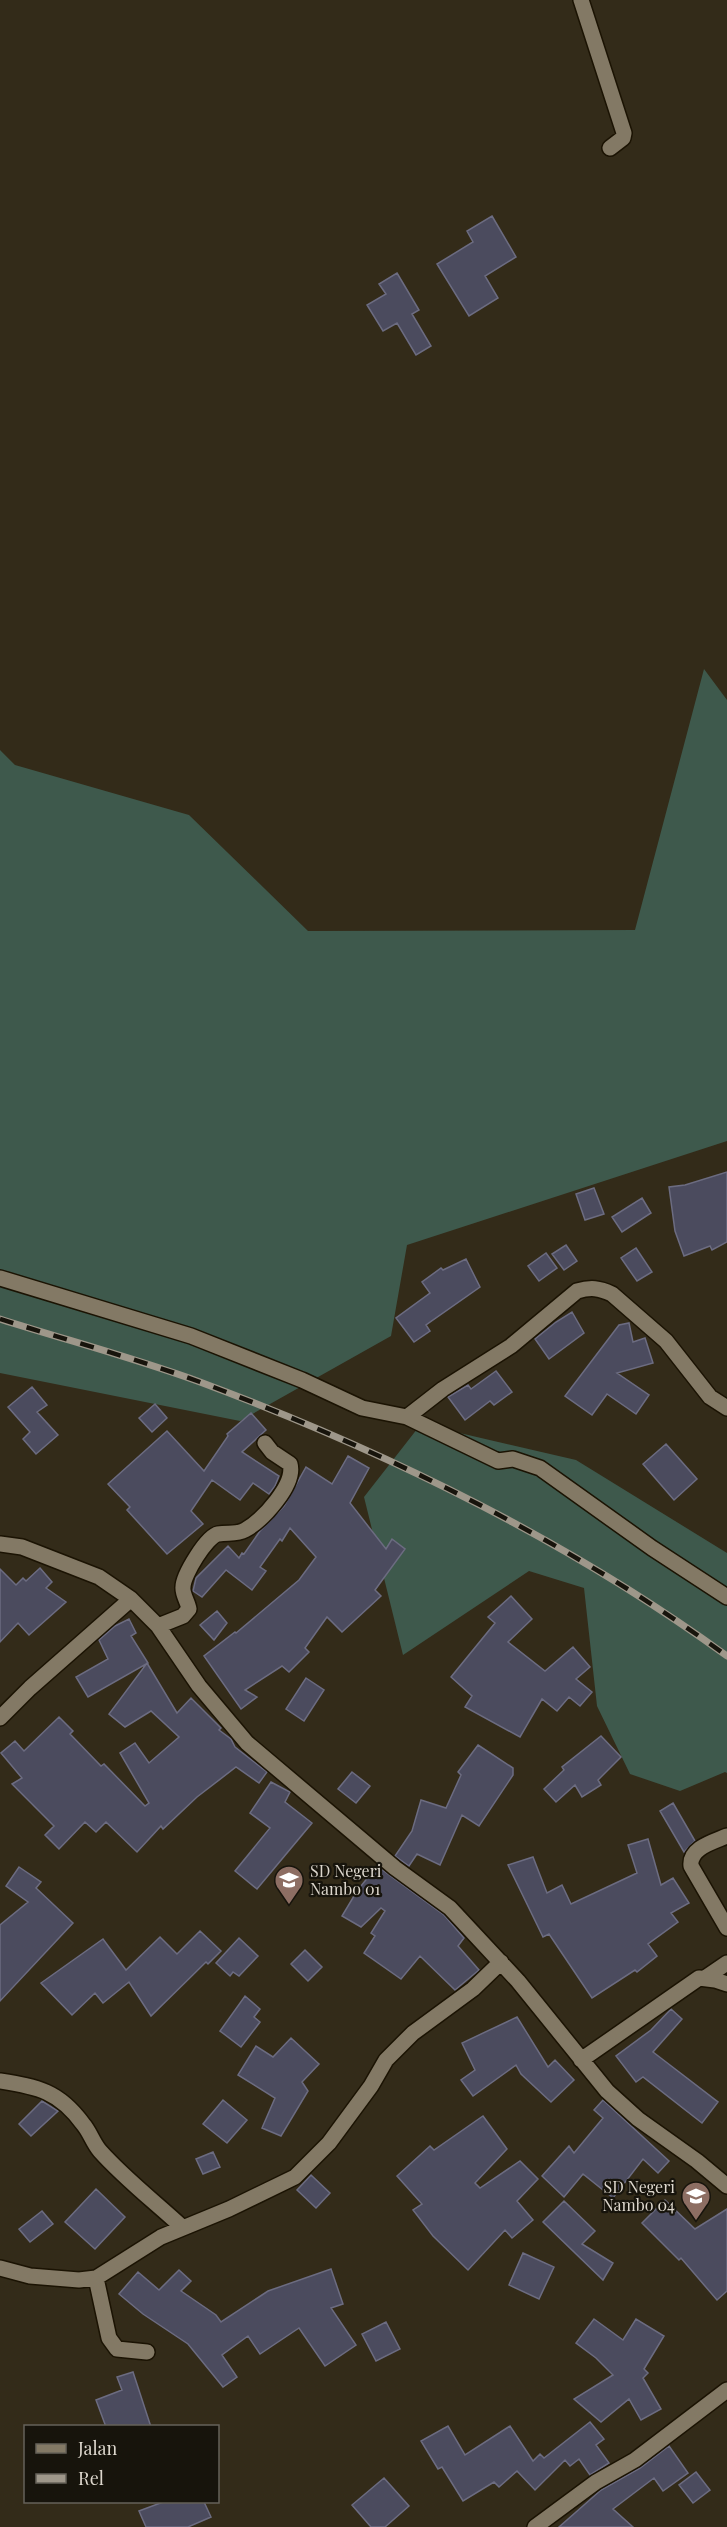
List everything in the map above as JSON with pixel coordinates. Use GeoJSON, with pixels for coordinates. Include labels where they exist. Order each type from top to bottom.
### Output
{"type":"FeatureCollection","features":[{"type":"Feature","properties":{"kind":"street"},"geometry":{"type":"LineString","coordinates":[[581,0],[624,134],[623,138],[610,148]]}},
{"type":"Feature","properties":{"kind":"street"},"geometry":{"type":"LineString","coordinates":[[0,1278],[191,1336],[302,1380],[362,1408],[407,1417],[498,1461],[513,1460],[540,1468],[652,1548],[727,1597]]}},
{"type":"Feature","properties":{"kind":"street"},"geometry":{"type":"LineString","coordinates":[[407,1417],[443,1389],[511,1346],[577,1291],[589,1287],[612,1294],[632,1310],[666,1341],[710,1397],[727,1408]]}},
{"type":"Feature","properties":{"kind":"street"},"geometry":{"type":"LineString","coordinates":[[158,1626],[183,1616],[189,1609],[182,1585],[185,1575],[208,1539],[217,1534],[238,1534],[257,1522],[264,1516],[291,1478],[290,1464],[272,1452],[265,1443]]}},
{"type":"Feature","properties":{"kind":"street"},"geometry":{"type":"LineString","coordinates":[[0,1544],[22,1546],[99,1577],[130,1599],[158,1626],[199,1686],[247,1743],[395,1868],[450,1908],[501,1962],[607,2091],[638,2119],[697,2161],[727,2186]]}},
{"type":"Feature","properties":{"kind":"street"},"geometry":{"type":"LineString","coordinates":[[0,1718],[30,1688],[130,1599]]}},
{"type":"Feature","properties":{"kind":"street"},"geometry":{"type":"LineString","coordinates":[[727,1836],[694,1852],[690,1859],[691,1866],[705,1893],[727,1928]]}},
{"type":"Feature","properties":{"kind":"street"},"geometry":{"type":"LineString","coordinates":[[0,2268],[30,2276],[79,2280],[96,2278],[161,2237],[229,2209],[295,2177],[328,2144],[386,2060],[413,2033],[473,1989],[501,1962]]}},
{"type":"Feature","properties":{"kind":"street"},"geometry":{"type":"LineString","coordinates":[[705,1978],[727,1963]]}},
{"type":"Feature","properties":{"kind":"street"},"geometry":{"type":"LineString","coordinates":[[581,2060],[691,1982],[705,1978],[727,1984]]}},
{"type":"Feature","properties":{"kind":"street"},"geometry":{"type":"LineString","coordinates":[[0,2081],[35,2086],[51,2093],[69,2106],[84,2125],[98,2149],[182,2227]]}},
{"type":"Feature","properties":{"kind":"street"},"geometry":{"type":"LineString","coordinates":[[96,2278],[109,2338],[117,2349],[147,2352]]}},
{"type":"Feature","properties":{"kind":"street"},"geometry":{"type":"LineString","coordinates":[[535,2527],[576,2496],[635,2460],[727,2390]]}},
{"type":"Feature","properties":{"kind":"green space"},"geometry":{"type":"Polygon","coordinates":[[[704,669],[727,700],[727,1141],[407,1245],[391,1336],[240,1421],[0,1373],[0,750],[15,765],[189,815],[308,931],[635,930],[704,669]]]}},
{"type":"Feature","properties":{"kind":"green space"},"geometry":{"type":"Polygon","coordinates":[[[421,1424],[576,1460],[727,1553],[727,1773],[680,1791],[630,1774],[597,1706],[584,1588],[529,1571],[403,1655],[364,1497],[421,1424]]]}},
{"type":"Feature","properties":{"kind":"building"},"geometry":{"type":"Polygon","coordinates":[[[492,216],[516,257],[485,276],[498,298],[469,316],[437,264],[473,242],[467,231],[492,216]]]}},
{"type":"Feature","properties":{"kind":"building"},"geometry":{"type":"Polygon","coordinates":[[[397,273],[419,310],[412,314],[431,346],[416,355],[397,323],[383,331],[367,305],[386,294],[379,284],[397,273]]]}},
{"type":"Feature","properties":{"kind":"building"},"geometry":{"type":"Polygon","coordinates":[[[727,1172],[727,1242],[712,1250],[710,1246],[684,1256],[675,1231],[669,1187],[685,1185],[727,1172]]]}},
{"type":"Feature","properties":{"kind":"building"},"geometry":{"type":"Polygon","coordinates":[[[594,1188],[604,1214],[585,1220],[576,1194],[594,1188]]]}},
{"type":"Feature","properties":{"kind":"building"},"geometry":{"type":"Polygon","coordinates":[[[642,1198],[651,1213],[622,1232],[612,1217],[642,1198]]]}},
{"type":"Feature","properties":{"kind":"building"},"geometry":{"type":"Polygon","coordinates":[[[566,1245],[577,1261],[564,1270],[552,1254],[566,1245]]]}},
{"type":"Feature","properties":{"kind":"building"},"geometry":{"type":"Polygon","coordinates":[[[636,1248],[652,1272],[637,1281],[621,1258],[636,1248]]]}},
{"type":"Feature","properties":{"kind":"building"},"geometry":{"type":"Polygon","coordinates":[[[546,1253],[557,1268],[539,1281],[528,1266],[546,1253]]]}},
{"type":"Feature","properties":{"kind":"building"},"geometry":{"type":"Polygon","coordinates":[[[466,1259],[480,1287],[426,1325],[430,1331],[414,1342],[396,1318],[430,1293],[422,1282],[441,1268],[443,1270],[466,1259]]]}},
{"type":"Feature","properties":{"kind":"building"},"geometry":{"type":"Polygon","coordinates":[[[572,1312],[584,1333],[549,1359],[535,1339],[572,1312]]]}},
{"type":"Feature","properties":{"kind":"building"},"geometry":{"type":"Polygon","coordinates":[[[629,1323],[633,1342],[645,1338],[653,1363],[617,1373],[649,1395],[636,1414],[607,1394],[592,1415],[565,1396],[619,1325],[629,1323]]]}},
{"type":"Feature","properties":{"kind":"building"},"geometry":{"type":"Polygon","coordinates":[[[496,1371],[512,1392],[494,1405],[490,1401],[465,1420],[448,1397],[468,1385],[471,1389],[496,1371]]]}},
{"type":"Feature","properties":{"kind":"building"},"geometry":{"type":"Polygon","coordinates":[[[32,1387],[47,1405],[37,1412],[58,1435],[36,1454],[23,1439],[30,1432],[8,1407],[32,1387]]]}},
{"type":"Feature","properties":{"kind":"building"},"geometry":{"type":"Polygon","coordinates":[[[155,1404],[167,1418],[152,1432],[139,1418],[155,1404]]]}},
{"type":"Feature","properties":{"kind":"building"},"geometry":{"type":"Polygon","coordinates":[[[251,1413],[266,1430],[242,1452],[279,1476],[275,1486],[269,1494],[253,1483],[240,1500],[212,1480],[191,1511],[203,1524],[167,1554],[127,1510],[130,1507],[108,1484],[167,1431],[204,1471],[228,1436],[227,1434],[251,1413]]]}},
{"type":"Feature","properties":{"kind":"building"},"geometry":{"type":"Polygon","coordinates":[[[666,1444],[697,1479],[674,1500],[643,1464],[666,1444]]]}},
{"type":"Feature","properties":{"kind":"building"},"geometry":{"type":"Polygon","coordinates":[[[348,1456],[369,1468],[350,1503],[386,1549],[392,1539],[405,1549],[375,1590],[381,1596],[342,1632],[327,1617],[305,1648],[309,1652],[289,1672],[282,1666],[245,1690],[257,1697],[241,1709],[204,1656],[236,1633],[299,1580],[316,1557],[290,1528],[260,1567],[266,1571],[252,1590],[226,1570],[202,1597],[193,1591],[196,1578],[228,1546],[239,1558],[242,1553],[244,1554],[260,1531],[284,1506],[306,1467],[332,1484],[348,1456]]]}},
{"type":"Feature","properties":{"kind":"building"},"geometry":{"type":"Polygon","coordinates":[[[40,1568],[52,1582],[46,1588],[66,1602],[29,1635],[18,1623],[0,1642],[0,1569],[16,1585],[23,1578],[26,1581],[40,1568]]]}},
{"type":"Feature","properties":{"kind":"building"},"geometry":{"type":"Polygon","coordinates":[[[511,1596],[532,1619],[508,1642],[545,1671],[573,1647],[590,1667],[576,1679],[592,1692],[580,1706],[569,1697],[557,1711],[542,1699],[520,1737],[465,1707],[472,1696],[451,1677],[495,1623],[488,1617],[511,1596]]]}},
{"type":"Feature","properties":{"kind":"building"},"geometry":{"type":"Polygon","coordinates":[[[217,1611],[227,1623],[214,1640],[200,1625],[217,1611]]]}},
{"type":"Feature","properties":{"kind":"building"},"geometry":{"type":"Polygon","coordinates":[[[129,1619],[136,1633],[131,1636],[148,1663],[88,1697],[76,1677],[108,1659],[99,1640],[115,1626],[129,1619]]]}},
{"type":"Feature","properties":{"kind":"building"},"geometry":{"type":"Polygon","coordinates":[[[147,1663],[177,1713],[191,1698],[221,1728],[219,1730],[231,1739],[235,1747],[267,1772],[259,1783],[236,1767],[197,1797],[163,1829],[161,1826],[137,1852],[106,1822],[96,1832],[85,1822],[59,1849],[45,1835],[54,1826],[12,1784],[22,1778],[1,1753],[15,1741],[24,1751],[59,1717],[73,1731],[70,1734],[101,1766],[104,1764],[145,1806],[149,1803],[120,1753],[135,1743],[149,1763],[179,1737],[151,1711],[125,1727],[109,1714],[147,1663]]]}},
{"type":"Feature","properties":{"kind":"building"},"geometry":{"type":"Polygon","coordinates":[[[306,1678],[324,1690],[304,1721],[286,1709],[306,1678]]]}},
{"type":"Feature","properties":{"kind":"building"},"geometry":{"type":"Polygon","coordinates":[[[601,1736],[621,1757],[598,1780],[601,1785],[582,1797],[575,1785],[556,1802],[544,1789],[564,1770],[562,1767],[601,1736]]]}},
{"type":"Feature","properties":{"kind":"building"},"geometry":{"type":"Polygon","coordinates":[[[478,1745],[513,1768],[513,1775],[479,1826],[462,1815],[440,1865],[417,1854],[409,1866],[395,1856],[412,1831],[421,1800],[446,1808],[461,1775],[458,1772],[478,1745]]]}},
{"type":"Feature","properties":{"kind":"building"},"geometry":{"type":"Polygon","coordinates":[[[352,1772],[370,1786],[356,1803],[338,1789],[352,1772]]]}},
{"type":"Feature","properties":{"kind":"building"},"geometry":{"type":"Polygon","coordinates":[[[271,1782],[290,1792],[285,1802],[312,1823],[257,1889],[235,1871],[270,1828],[250,1813],[271,1782]]]}},
{"type":"Feature","properties":{"kind":"building"},"geometry":{"type":"Polygon","coordinates":[[[673,1803],[695,1841],[684,1852],[660,1811],[673,1803]]]}},
{"type":"Feature","properties":{"kind":"building"},"geometry":{"type":"Polygon","coordinates":[[[648,1839],[661,1885],[673,1878],[689,1903],[671,1913],[678,1922],[648,1944],[657,1956],[637,1972],[635,1970],[592,1998],[549,1934],[543,1937],[508,1865],[533,1857],[547,1893],[562,1885],[571,1904],[637,1873],[628,1845],[648,1839]]]}},
{"type":"Feature","properties":{"kind":"building"},"geometry":{"type":"Polygon","coordinates":[[[377,1866],[444,1915],[464,1938],[458,1946],[479,1970],[455,1990],[420,1956],[401,1979],[364,1953],[375,1936],[371,1933],[385,1911],[381,1908],[361,1927],[342,1916],[357,1891],[377,1866]]]}},
{"type":"Feature","properties":{"kind":"building"},"geometry":{"type":"Polygon","coordinates":[[[19,1867],[41,1882],[36,1888],[73,1923],[0,2001],[0,1925],[28,1902],[6,1886],[19,1867]]]}},
{"type":"Feature","properties":{"kind":"building"},"geometry":{"type":"Polygon","coordinates":[[[200,1931],[221,1951],[208,1964],[206,1962],[151,2016],[129,1982],[103,2003],[95,1993],[72,2015],[41,1983],[103,1939],[126,1970],[160,1937],[177,1954],[200,1931]]]}},
{"type":"Feature","properties":{"kind":"building"},"geometry":{"type":"Polygon","coordinates":[[[239,1938],[258,1956],[239,1976],[233,1972],[230,1976],[216,1963],[239,1938]]]}},
{"type":"Feature","properties":{"kind":"building"},"geometry":{"type":"Polygon","coordinates":[[[305,1950],[322,1967],[308,1981],[291,1964],[305,1950]]]}},
{"type":"Feature","properties":{"kind":"building"},"geometry":{"type":"Polygon","coordinates":[[[245,1996],[260,2009],[254,2017],[260,2022],[241,2047],[220,2031],[245,1996]]]}},
{"type":"Feature","properties":{"kind":"building"},"geometry":{"type":"Polygon","coordinates":[[[671,2009],[682,2019],[653,2052],[718,2102],[702,2123],[643,2077],[636,2082],[616,2056],[651,2030],[671,2009]]]}},
{"type":"Feature","properties":{"kind":"building"},"geometry":{"type":"Polygon","coordinates":[[[517,2017],[548,2067],[555,2060],[574,2080],[551,2102],[521,2074],[516,2065],[473,2096],[461,2080],[475,2070],[462,2043],[517,2017]]]}},
{"type":"Feature","properties":{"kind":"building"},"geometry":{"type":"Polygon","coordinates":[[[291,2038],[319,2064],[302,2082],[308,2091],[281,2136],[262,2128],[275,2098],[238,2075],[256,2046],[273,2057],[291,2038]]]}},
{"type":"Feature","properties":{"kind":"building"},"geometry":{"type":"Polygon","coordinates":[[[223,2100],[247,2120],[227,2143],[203,2124],[223,2100]]]}},
{"type":"Feature","properties":{"kind":"building"},"geometry":{"type":"Polygon","coordinates":[[[603,2100],[669,2161],[658,2173],[643,2159],[613,2198],[583,2174],[564,2197],[542,2176],[569,2146],[574,2153],[603,2118],[594,2110],[603,2100]]]}},
{"type":"Feature","properties":{"kind":"building"},"geometry":{"type":"Polygon","coordinates":[[[42,2101],[58,2111],[31,2136],[19,2124],[42,2101]]]}},
{"type":"Feature","properties":{"kind":"building"},"geometry":{"type":"Polygon","coordinates":[[[483,2116],[507,2149],[475,2183],[480,2188],[520,2161],[538,2179],[517,2201],[533,2220],[512,2238],[505,2230],[468,2270],[433,2236],[413,2210],[422,2204],[397,2176],[430,2146],[434,2150],[483,2116]]]}},
{"type":"Feature","properties":{"kind":"building"},"geometry":{"type":"Polygon","coordinates":[[[213,2152],[220,2167],[203,2174],[196,2159],[213,2152]]]}},
{"type":"Feature","properties":{"kind":"building"},"geometry":{"type":"Polygon","coordinates":[[[311,2175],[330,2193],[316,2208],[297,2190],[311,2175]]]}},
{"type":"Feature","properties":{"kind":"building"},"geometry":{"type":"Polygon","coordinates":[[[96,2189],[125,2217],[95,2249],[65,2222],[96,2189]]]}},
{"type":"Feature","properties":{"kind":"building"},"geometry":{"type":"Polygon","coordinates":[[[665,2200],[695,2229],[727,2209],[727,2291],[717,2300],[681,2258],[679,2260],[642,2223],[665,2200]]]}},
{"type":"Feature","properties":{"kind":"building"},"geometry":{"type":"Polygon","coordinates":[[[564,2201],[595,2231],[582,2244],[613,2263],[603,2280],[543,2222],[564,2201]]]}},
{"type":"Feature","properties":{"kind":"building"},"geometry":{"type":"Polygon","coordinates":[[[42,2211],[53,2224],[30,2242],[19,2229],[42,2211]]]}},
{"type":"Feature","properties":{"kind":"building"},"geometry":{"type":"Polygon","coordinates":[[[523,2253],[554,2267],[539,2299],[509,2285],[523,2253]]]}},
{"type":"Feature","properties":{"kind":"building"},"geometry":{"type":"Polygon","coordinates":[[[331,2269],[343,2304],[331,2308],[356,2345],[325,2366],[299,2328],[260,2354],[248,2336],[222,2355],[237,2377],[223,2387],[188,2344],[143,2314],[119,2294],[138,2272],[159,2290],[179,2270],[191,2281],[181,2291],[216,2315],[221,2322],[268,2291],[331,2269]]]}},
{"type":"Feature","properties":{"kind":"building"},"geometry":{"type":"Polygon","coordinates":[[[594,2319],[623,2340],[636,2319],[664,2336],[644,2369],[648,2373],[643,2378],[661,2409],[641,2420],[629,2399],[601,2422],[574,2399],[613,2375],[576,2343],[594,2319]]]}},
{"type":"Feature","properties":{"kind":"building"},"geometry":{"type":"Polygon","coordinates":[[[386,2322],[400,2349],[376,2361],[362,2334],[386,2322]]]}},
{"type":"Feature","properties":{"kind":"building"},"geometry":{"type":"Polygon","coordinates":[[[133,2372],[150,2425],[105,2425],[96,2400],[122,2390],[117,2377],[133,2372]]]}},
{"type":"Feature","properties":{"kind":"building"},"geometry":{"type":"Polygon","coordinates":[[[590,2422],[604,2439],[596,2445],[609,2463],[590,2475],[579,2459],[570,2466],[565,2460],[535,2490],[517,2471],[499,2487],[494,2482],[463,2501],[442,2467],[438,2469],[421,2441],[448,2426],[465,2455],[510,2426],[533,2461],[540,2454],[544,2458],[590,2422]]]}},
{"type":"Feature","properties":{"kind":"building"},"geometry":{"type":"Polygon","coordinates":[[[669,2446],[688,2473],[663,2491],[654,2478],[613,2509],[633,2527],[559,2527],[601,2490],[640,2468],[669,2446]]]}},
{"type":"Feature","properties":{"kind":"building"},"geometry":{"type":"Polygon","coordinates":[[[696,2472],[710,2490],[693,2503],[679,2485],[696,2472]]]}},
{"type":"Feature","properties":{"kind":"building"},"geometry":{"type":"Polygon","coordinates":[[[384,2478],[409,2506],[385,2527],[371,2527],[352,2505],[384,2478]]]}},
{"type":"Feature","properties":{"kind":"building"},"geometry":{"type":"Polygon","coordinates":[[[160,2503],[204,2503],[211,2517],[188,2527],[146,2527],[139,2511],[160,2503]]]}},
{"type":"Feature","properties":{"kind":"railway"},"geometry":{"type":"LineString","coordinates":[[0,1319],[200,1382],[406,1468],[473,1501],[603,1574],[727,1656]]}},
{"type":"Feature","properties":{"kind":"place","name":"SD Negeri Nambo 01"},"geometry":{"type":"Point","coordinates":[289,1906]}},
{"type":"Feature","properties":{"kind":"place","name":"SD Negeri Nambo 04"},"geometry":{"type":"Point","coordinates":[696,2222]}}]}
